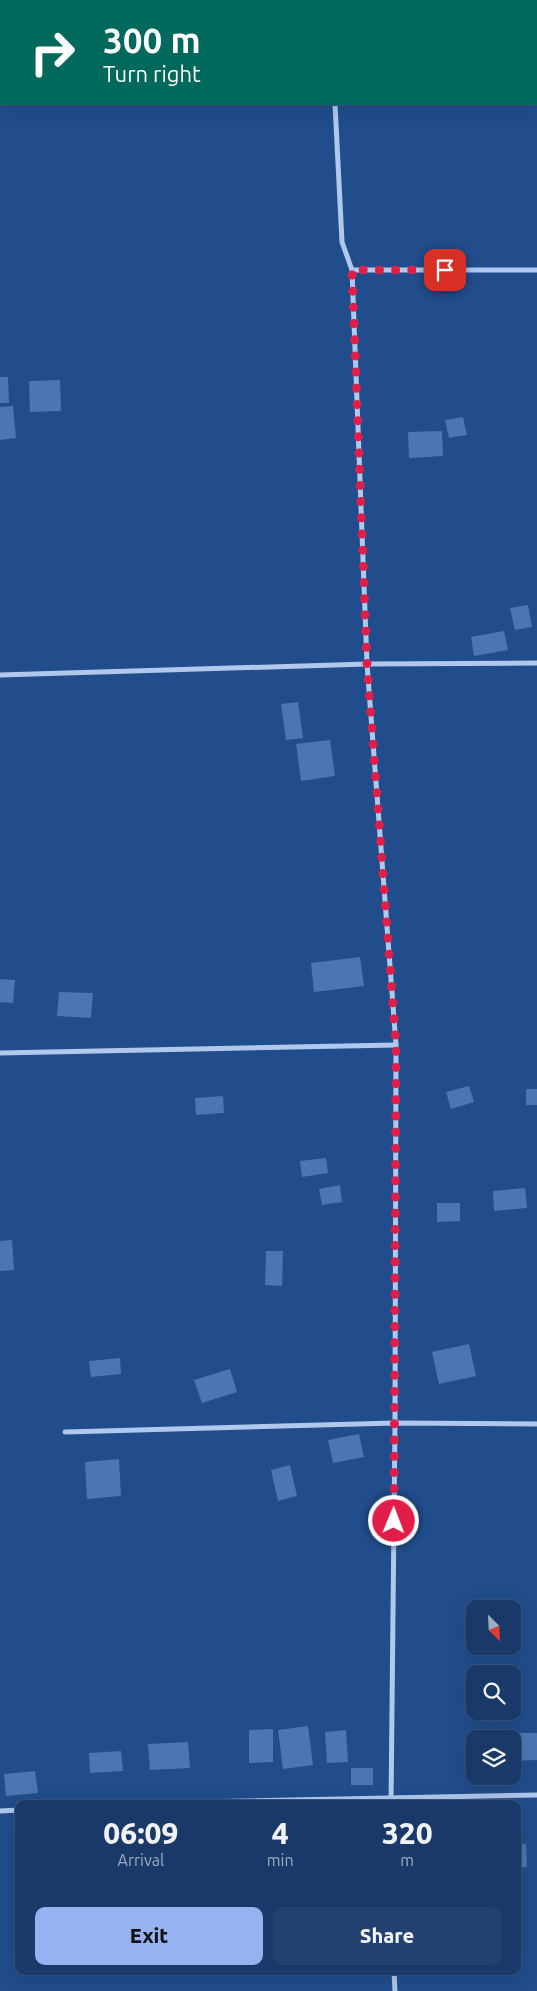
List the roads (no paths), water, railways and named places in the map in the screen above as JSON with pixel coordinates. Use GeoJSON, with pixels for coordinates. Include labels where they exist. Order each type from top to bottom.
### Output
{"type":"FeatureCollection","features":[{"type":"Feature","properties":{"kind":"street"},"geometry":{"type":"LineString","coordinates":[[335,105],[342,242],[352,270],[367,664],[396,1045],[391,1800]]}},
{"type":"Feature","properties":{"kind":"street"},"geometry":{"type":"LineString","coordinates":[[352,270],[537,270]]}},
{"type":"Feature","properties":{"kind":"street"},"geometry":{"type":"LineString","coordinates":[[0,675],[367,664],[537,663]]}},
{"type":"Feature","properties":{"kind":"street"},"geometry":{"type":"LineString","coordinates":[[0,1053],[396,1045]]}},
{"type":"Feature","properties":{"kind":"street"},"geometry":{"type":"LineString","coordinates":[[66,1432],[395,1423],[537,1424]]}},
{"type":"Feature","properties":{"kind":"street"},"geometry":{"type":"LineString","coordinates":[[415,1800],[537,1795]]}},
{"type":"Feature","properties":{"kind":"street"},"geometry":{"type":"LineString","coordinates":[[0,1811],[15,1810]]}},
{"type":"Feature","properties":{"kind":"street"},"geometry":{"type":"LineString","coordinates":[[394,1975],[395,1991]]}}]}
